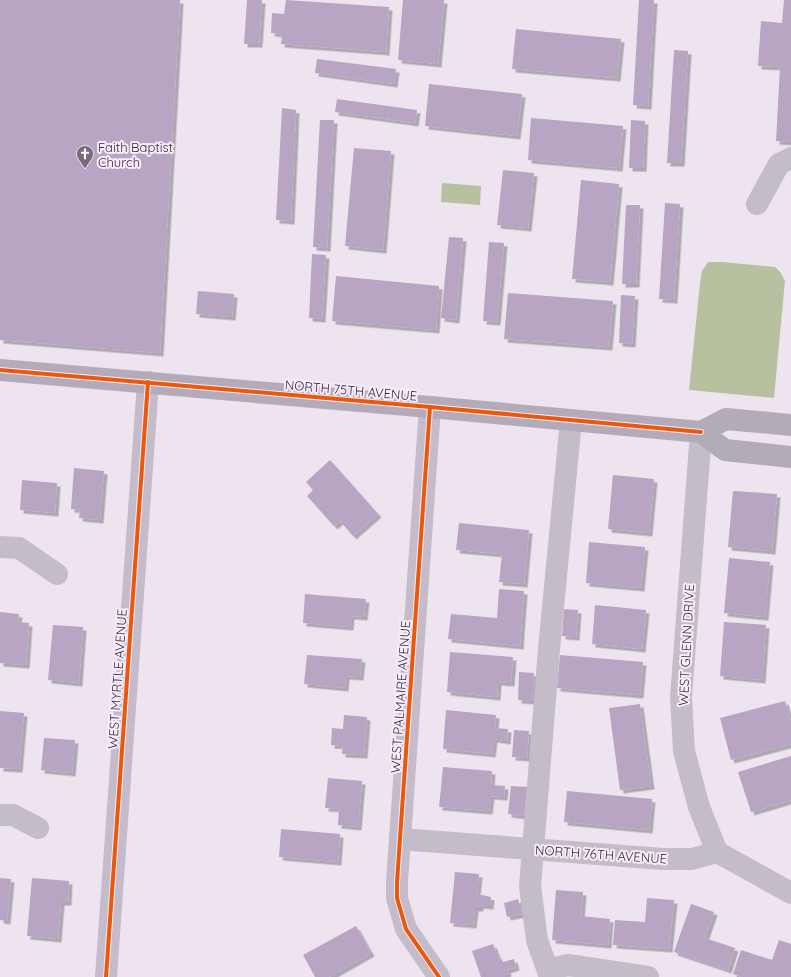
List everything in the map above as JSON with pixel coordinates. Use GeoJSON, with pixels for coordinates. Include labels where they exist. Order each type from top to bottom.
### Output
{"type":"FeatureCollection","features":[{"type":"Feature","properties":{"kind":"main road","name":"NORTH 75TH AVENUE"},"geometry":{"type":"LineString","coordinates":[[0,370],[701,432]]}},
{"type":"Feature","properties":{"kind":"main road"},"geometry":{"type":"LineString","coordinates":[[791,425],[726,419],[701,432],[725,450],[791,456]]}},
{"type":"Feature","properties":{"kind":"street"},"geometry":{"type":"LineString","coordinates":[[757,204],[779,164],[791,158]]}},
{"type":"Feature","properties":{"kind":"street","name":"WEST MYRTLE AVENUE"},"geometry":{"type":"LineString","coordinates":[[106,977],[148,382]]}},
{"type":"Feature","properties":{"kind":"street","name":"WEST PALMAIRE AVENUE"},"geometry":{"type":"LineString","coordinates":[[430,407],[397,898],[406,929],[438,977]]}},
{"type":"Feature","properties":{"kind":"street"},"geometry":{"type":"LineString","coordinates":[[571,420],[549,641],[532,849],[530,886],[537,940],[549,974],[568,965],[648,977]]}},
{"type":"Feature","properties":{"kind":"street","name":"WEST GLENN DRIVE"},"geometry":{"type":"LineString","coordinates":[[701,432],[681,697],[684,751],[699,807],[717,852]]}},
{"type":"Feature","properties":{"kind":"street"},"geometry":{"type":"LineString","coordinates":[[0,547],[19,548],[57,574]]}},
{"type":"Feature","properties":{"kind":"street"},"geometry":{"type":"LineString","coordinates":[[0,815],[13,815],[38,828]]}},
{"type":"Feature","properties":{"kind":"street","name":"NORTH 76TH AVENUE"},"geometry":{"type":"LineString","coordinates":[[400,839],[662,859],[692,859],[717,852]]}},
{"type":"Feature","properties":{"kind":"street"},"geometry":{"type":"LineString","coordinates":[[717,852],[791,893]]}},
{"type":"Feature","properties":{"kind":"shaded area"},"geometry":{"type":"Polygon","coordinates":[[[442,183],[481,186],[480,205],[441,202],[442,183]]]}},
{"type":"Feature","properties":{"kind":"shaded area"},"geometry":{"type":"Polygon","coordinates":[[[708,262],[775,267],[781,273],[785,281],[774,398],[689,390],[700,283],[702,271],[708,262]]]}},
{"type":"Feature","properties":{"kind":"building","name":"Faith Baptist Church"},"geometry":{"type":"Polygon","coordinates":[[[0,0],[180,0],[160,353],[0,340],[0,0]]]}},
{"type":"Feature","properties":{"kind":"building"},"geometry":{"type":"Polygon","coordinates":[[[247,0],[262,0],[259,44],[244,44],[247,0]]]}},
{"type":"Feature","properties":{"kind":"building"},"geometry":{"type":"Polygon","coordinates":[[[286,0],[389,7],[386,52],[281,44],[282,34],[271,33],[272,13],[284,14],[286,0]]]}},
{"type":"Feature","properties":{"kind":"building"},"geometry":{"type":"Polygon","coordinates":[[[403,0],[444,0],[438,64],[398,60],[403,0]]]}},
{"type":"Feature","properties":{"kind":"building"},"geometry":{"type":"Polygon","coordinates":[[[639,0],[654,0],[648,106],[633,105],[639,0]]]}},
{"type":"Feature","properties":{"kind":"building"},"geometry":{"type":"Polygon","coordinates":[[[784,0],[791,0],[791,142],[776,141],[780,67],[758,66],[761,21],[782,23],[784,0]]]}},
{"type":"Feature","properties":{"kind":"building"},"geometry":{"type":"Polygon","coordinates":[[[516,29],[621,39],[617,78],[512,69],[516,29]]]}},
{"type":"Feature","properties":{"kind":"building"},"geometry":{"type":"Polygon","coordinates":[[[674,50],[688,51],[681,163],[667,163],[674,50]]]}},
{"type":"Feature","properties":{"kind":"building"},"geometry":{"type":"Polygon","coordinates":[[[317,59],[396,69],[394,84],[315,73],[317,59]]]}},
{"type":"Feature","properties":{"kind":"building"},"geometry":{"type":"Polygon","coordinates":[[[429,84],[522,94],[517,136],[425,126],[429,84]]]}},
{"type":"Feature","properties":{"kind":"building"},"geometry":{"type":"Polygon","coordinates":[[[337,99],[417,110],[415,123],[335,112],[337,99]]]}},
{"type":"Feature","properties":{"kind":"building"},"geometry":{"type":"Polygon","coordinates":[[[282,108],[296,110],[291,221],[276,220],[282,108]]]}},
{"type":"Feature","properties":{"kind":"building"},"geometry":{"type":"Polygon","coordinates":[[[531,118],[623,126],[619,168],[528,160],[531,118]]]}},
{"type":"Feature","properties":{"kind":"building"},"geometry":{"type":"Polygon","coordinates":[[[320,120],[334,120],[327,248],[313,247],[320,120]]]}},
{"type":"Feature","properties":{"kind":"building"},"geometry":{"type":"Polygon","coordinates":[[[631,120],[645,121],[643,168],[629,168],[631,120]]]}},
{"type":"Feature","properties":{"kind":"building"},"geometry":{"type":"Polygon","coordinates":[[[354,148],[391,151],[383,250],[345,246],[354,148]]]}},
{"type":"Feature","properties":{"kind":"building"},"geometry":{"type":"Polygon","coordinates":[[[503,170],[534,173],[528,228],[497,225],[503,170]]]}},
{"type":"Feature","properties":{"kind":"building"},"geometry":{"type":"Polygon","coordinates":[[[581,180],[619,184],[610,282],[572,279],[581,180]]]}},
{"type":"Feature","properties":{"kind":"building"},"geometry":{"type":"Polygon","coordinates":[[[665,203],[680,204],[674,300],[659,299],[665,203]]]}},
{"type":"Feature","properties":{"kind":"building"},"geometry":{"type":"Polygon","coordinates":[[[626,205],[640,205],[636,284],[622,284],[626,205]]]}},
{"type":"Feature","properties":{"kind":"building"},"geometry":{"type":"Polygon","coordinates":[[[449,237],[463,238],[456,320],[441,318],[449,237]]]}},
{"type":"Feature","properties":{"kind":"building"},"geometry":{"type":"Polygon","coordinates":[[[489,242],[504,243],[497,322],[483,321],[489,242]]]}},
{"type":"Feature","properties":{"kind":"building"},"geometry":{"type":"Polygon","coordinates":[[[312,254],[326,255],[322,319],[309,318],[312,254]]]}},
{"type":"Feature","properties":{"kind":"building"},"geometry":{"type":"Polygon","coordinates":[[[336,276],[439,286],[436,330],[332,321],[336,276]]]}},
{"type":"Feature","properties":{"kind":"building"},"geometry":{"type":"Polygon","coordinates":[[[198,291],[234,294],[232,317],[196,314],[198,291]]]}},
{"type":"Feature","properties":{"kind":"building"},"geometry":{"type":"Polygon","coordinates":[[[508,293],[613,301],[609,347],[504,339],[508,293]]]}},
{"type":"Feature","properties":{"kind":"building"},"geometry":{"type":"Polygon","coordinates":[[[621,295],[635,296],[632,344],[619,343],[621,295]]]}},
{"type":"Feature","properties":{"kind":"building"},"geometry":{"type":"Polygon","coordinates":[[[330,460],[378,514],[353,536],[340,521],[334,526],[307,496],[313,490],[306,482],[330,460]]]}},
{"type":"Feature","properties":{"kind":"building"},"geometry":{"type":"Polygon","coordinates":[[[74,468],[104,471],[100,520],[79,518],[80,510],[71,509],[74,468]]]}},
{"type":"Feature","properties":{"kind":"building"},"geometry":{"type":"Polygon","coordinates":[[[613,475],[654,479],[649,533],[608,529],[613,475]]]}},
{"type":"Feature","properties":{"kind":"building"},"geometry":{"type":"Polygon","coordinates":[[[22,480],[57,483],[55,513],[20,510],[22,480]]]}},
{"type":"Feature","properties":{"kind":"building"},"geometry":{"type":"Polygon","coordinates":[[[733,491],[777,494],[772,551],[728,547],[733,491]]]}},
{"type":"Feature","properties":{"kind":"building"},"geometry":{"type":"Polygon","coordinates":[[[459,523],[529,530],[524,584],[499,582],[502,554],[456,550],[459,523]]]}},
{"type":"Feature","properties":{"kind":"building"},"geometry":{"type":"Polygon","coordinates":[[[589,542],[645,547],[641,588],[586,583],[589,542]]]}},
{"type":"Feature","properties":{"kind":"building"},"geometry":{"type":"Polygon","coordinates":[[[729,558],[770,562],[765,617],[724,613],[729,558]]]}},
{"type":"Feature","properties":{"kind":"building"},"geometry":{"type":"Polygon","coordinates":[[[499,589],[524,591],[520,646],[448,639],[451,614],[497,618],[499,589]]]}},
{"type":"Feature","properties":{"kind":"building"},"geometry":{"type":"Polygon","coordinates":[[[305,594],[366,599],[364,617],[351,616],[350,627],[303,623],[305,594]]]}},
{"type":"Feature","properties":{"kind":"building"},"geometry":{"type":"Polygon","coordinates":[[[595,605],[646,610],[642,649],[592,644],[595,605]]]}},
{"type":"Feature","properties":{"kind":"building"},"geometry":{"type":"Polygon","coordinates":[[[564,609],[578,610],[576,637],[562,636],[564,609]]]}},
{"type":"Feature","properties":{"kind":"building"},"geometry":{"type":"Polygon","coordinates":[[[0,612],[19,614],[18,622],[29,623],[26,665],[0,663],[0,612]]]}},
{"type":"Feature","properties":{"kind":"building"},"geometry":{"type":"Polygon","coordinates":[[[724,622],[766,625],[762,680],[720,676],[724,622]]]}},
{"type":"Feature","properties":{"kind":"building"},"geometry":{"type":"Polygon","coordinates":[[[53,625],[83,627],[79,683],[48,680],[53,625]]]}},
{"type":"Feature","properties":{"kind":"building"},"geometry":{"type":"Polygon","coordinates":[[[450,652],[513,657],[511,683],[498,682],[497,697],[447,692],[450,652]]]}},
{"type":"Feature","properties":{"kind":"building"},"geometry":{"type":"Polygon","coordinates":[[[307,655],[362,659],[360,677],[346,676],[345,688],[304,684],[307,655]]]}},
{"type":"Feature","properties":{"kind":"building"},"geometry":{"type":"Polygon","coordinates":[[[560,655],[643,662],[640,695],[557,688],[560,655]]]}},
{"type":"Feature","properties":{"kind":"building"},"geometry":{"type":"Polygon","coordinates":[[[519,672],[534,673],[532,701],[518,700],[519,672]]]}},
{"type":"Feature","properties":{"kind":"building"},"geometry":{"type":"Polygon","coordinates":[[[785,701],[791,722],[791,744],[731,760],[720,718],[785,701]]]}},
{"type":"Feature","properties":{"kind":"building"},"geometry":{"type":"Polygon","coordinates":[[[640,704],[651,786],[620,790],[609,708],[640,704]]]}},
{"type":"Feature","properties":{"kind":"building"},"geometry":{"type":"Polygon","coordinates":[[[446,710],[496,715],[495,728],[508,729],[507,741],[494,739],[492,754],[443,749],[446,710]]]}},
{"type":"Feature","properties":{"kind":"building"},"geometry":{"type":"Polygon","coordinates":[[[0,711],[24,713],[19,769],[0,768],[0,711]]]}},
{"type":"Feature","properties":{"kind":"building"},"geometry":{"type":"Polygon","coordinates":[[[344,715],[367,717],[364,755],[342,754],[343,746],[331,745],[332,728],[343,729],[344,715]]]}},
{"type":"Feature","properties":{"kind":"building"},"geometry":{"type":"Polygon","coordinates":[[[514,730],[529,731],[527,758],[512,757],[514,730]]]}},
{"type":"Feature","properties":{"kind":"building"},"geometry":{"type":"Polygon","coordinates":[[[44,738],[75,740],[72,773],[41,770],[44,738]]]}},
{"type":"Feature","properties":{"kind":"building"},"geometry":{"type":"Polygon","coordinates":[[[791,756],[791,800],[751,812],[738,772],[791,756]]]}},
{"type":"Feature","properties":{"kind":"building"},"geometry":{"type":"Polygon","coordinates":[[[443,767],[492,771],[491,785],[505,786],[504,797],[491,796],[489,811],[439,807],[443,767]]]}},
{"type":"Feature","properties":{"kind":"building"},"geometry":{"type":"Polygon","coordinates":[[[328,778],[362,781],[358,827],[338,825],[339,809],[325,808],[328,778]]]}},
{"type":"Feature","properties":{"kind":"building"},"geometry":{"type":"Polygon","coordinates":[[[511,786],[527,787],[524,816],[508,814],[511,786]]]}},
{"type":"Feature","properties":{"kind":"building"},"geometry":{"type":"Polygon","coordinates":[[[567,791],[652,799],[649,830],[564,822],[567,791]]]}},
{"type":"Feature","properties":{"kind":"building"},"geometry":{"type":"Polygon","coordinates":[[[281,829],[340,834],[338,862],[279,857],[281,829]]]}},
{"type":"Feature","properties":{"kind":"building"},"geometry":{"type":"Polygon","coordinates":[[[455,872],[479,874],[477,894],[491,897],[490,906],[480,905],[480,908],[475,908],[473,925],[450,923],[455,872]]]}},
{"type":"Feature","properties":{"kind":"building"},"geometry":{"type":"Polygon","coordinates":[[[0,878],[11,879],[7,921],[0,920],[0,878]]]}},
{"type":"Feature","properties":{"kind":"building"},"geometry":{"type":"Polygon","coordinates":[[[32,878],[69,881],[68,902],[61,902],[58,939],[27,936],[32,878]]]}},
{"type":"Feature","properties":{"kind":"building"},"geometry":{"type":"Polygon","coordinates":[[[556,890],[583,892],[581,916],[610,919],[608,945],[552,940],[556,890]]]}},
{"type":"Feature","properties":{"kind":"building"},"geometry":{"type":"Polygon","coordinates":[[[647,898],[674,900],[669,949],[613,945],[615,920],[645,922],[647,898]]]}},
{"type":"Feature","properties":{"kind":"building"},"geometry":{"type":"Polygon","coordinates":[[[518,899],[522,914],[507,917],[504,903],[518,899]]]}},
{"type":"Feature","properties":{"kind":"building"},"geometry":{"type":"Polygon","coordinates":[[[691,904],[714,912],[705,938],[735,948],[728,970],[674,952],[691,904]]]}},
{"type":"Feature","properties":{"kind":"building"},"geometry":{"type":"Polygon","coordinates":[[[356,926],[371,953],[329,977],[315,977],[303,955],[356,926]]]}},
{"type":"Feature","properties":{"kind":"building"},"geometry":{"type":"Polygon","coordinates":[[[779,940],[791,944],[791,977],[742,977],[733,974],[741,950],[772,960],[779,940]]]}},
{"type":"Feature","properties":{"kind":"building"},"geometry":{"type":"Polygon","coordinates":[[[493,944],[499,960],[502,959],[503,962],[514,959],[516,967],[507,970],[508,973],[505,977],[481,977],[472,951],[493,944]]]}},
{"type":"Feature","properties":{"kind":"cycle path"},"geometry":{"type":"LineString","coordinates":[[0,370],[701,432]]}},
{"type":"Feature","properties":{"kind":"cycle path"},"geometry":{"type":"LineString","coordinates":[[106,977],[148,382]]}},
{"type":"Feature","properties":{"kind":"cycle path"},"geometry":{"type":"LineString","coordinates":[[430,407],[397,898],[406,929],[439,977]]}},
{"type":"Feature","properties":{"kind":"place","name":"Faith Baptist Church"},"geometry":{"type":"Point","coordinates":[85,169]}}]}
